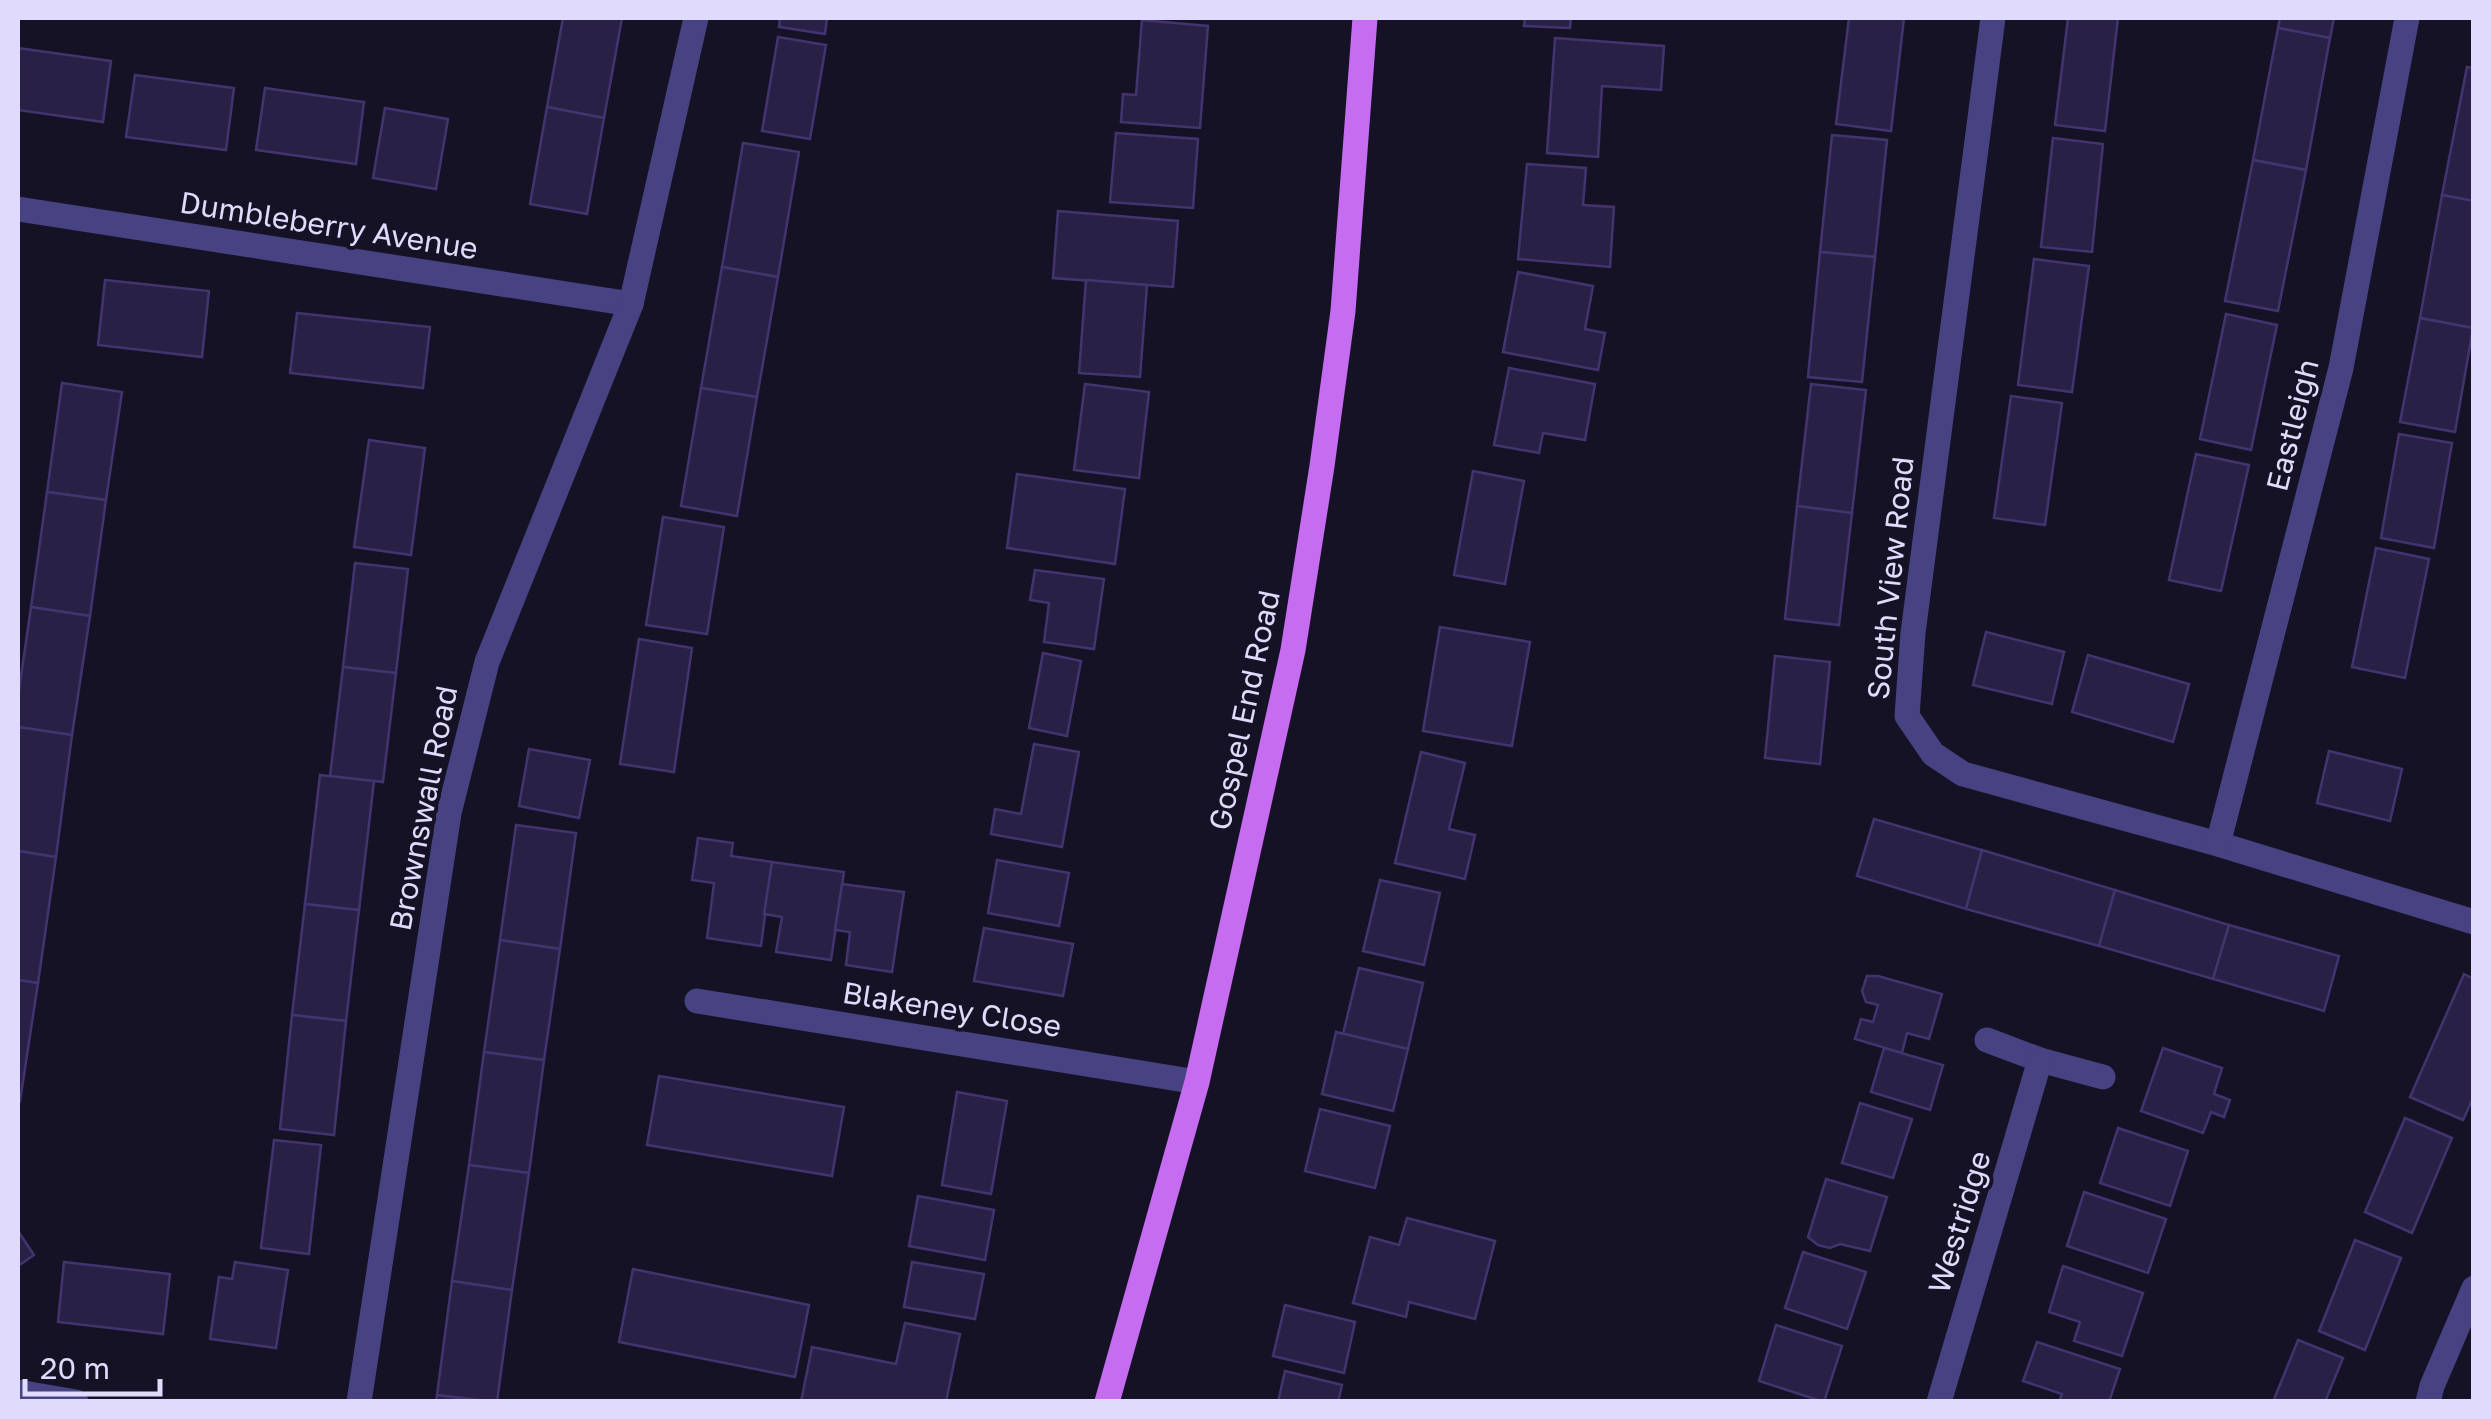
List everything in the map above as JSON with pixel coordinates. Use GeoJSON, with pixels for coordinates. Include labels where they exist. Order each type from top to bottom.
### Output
{"type":"FeatureCollection","features":[{"type":"Feature","properties":{"kind":"main road","name":"Gospel End Road"},"geometry":{"type":"LineString","coordinates":[[1107,1402],[1196,1082],[1294,650],[1343,311],[1364,18]]}},
{"type":"Feature","properties":{"kind":"street","name":"Brownswall Road"},"geometry":{"type":"LineString","coordinates":[[359,1402],[449,813],[486,662],[630,304],[696,18]]}},
{"type":"Feature","properties":{"kind":"street","name":"South View Road"},"geometry":{"type":"LineString","coordinates":[[1992,18],[1913,633],[1907,716],[1933,754],[1963,774],[2218,844],[2474,922]]}},
{"type":"Feature","properties":{"kind":"street","name":"Eastleigh"},"geometry":{"type":"LineString","coordinates":[[2218,844],[2341,368],[2407,18]]}},
{"type":"Feature","properties":{"kind":"street","name":"Dumbleberry Avenue"},"geometry":{"type":"LineString","coordinates":[[18,210],[630,304]]}},
{"type":"Feature","properties":{"kind":"street","name":"Blakeney Close"},"geometry":{"type":"LineString","coordinates":[[697,1001],[1196,1082]]}},
{"type":"Feature","properties":{"kind":"street"},"geometry":{"type":"LineString","coordinates":[[1986,1040],[2103,1077]]}},
{"type":"Feature","properties":{"kind":"street","name":"Westridge"},"geometry":{"type":"LineString","coordinates":[[1939,1402],[2040,1060]]}},
{"type":"Feature","properties":{"kind":"street"},"geometry":{"type":"LineString","coordinates":[[2428,1402],[2474,1288]]}},
{"type":"Feature","properties":{"kind":"street"},"geometry":{"type":"LineString","coordinates":[[18,1392],[76,1402]]}},
{"type":"Feature","properties":{"kind":"building"},"geometry":{"type":"Polygon","coordinates":[[[563,18],[622,18],[604,118],[547,107],[563,18]]]}},
{"type":"Feature","properties":{"kind":"building"},"geometry":{"type":"Polygon","coordinates":[[[780,18],[827,18],[825,34],[779,27],[780,18]]]}},
{"type":"Feature","properties":{"kind":"building"},"geometry":{"type":"Polygon","coordinates":[[[1525,18],[1571,18],[1570,28],[1524,26],[1525,18]]]}},
{"type":"Feature","properties":{"kind":"building"},"geometry":{"type":"Polygon","coordinates":[[[1849,18],[1904,18],[1891,131],[1836,124],[1849,18]]]}},
{"type":"Feature","properties":{"kind":"building"},"geometry":{"type":"Polygon","coordinates":[[[2068,18],[2118,18],[2105,131],[2055,125],[2068,18]]]}},
{"type":"Feature","properties":{"kind":"building"},"geometry":{"type":"Polygon","coordinates":[[[2280,18],[2334,18],[2330,38],[2278,28],[2280,18]]]}},
{"type":"Feature","properties":{"kind":"building"},"geometry":{"type":"Polygon","coordinates":[[[1142,20],[1208,26],[1200,128],[1121,122],[1123,94],[1136,95],[1142,20]]]}},
{"type":"Feature","properties":{"kind":"building"},"geometry":{"type":"Polygon","coordinates":[[[2278,28],[2330,38],[2306,170],[2253,160],[2278,28]]]}},
{"type":"Feature","properties":{"kind":"building"},"geometry":{"type":"Polygon","coordinates":[[[778,37],[826,45],[810,139],[762,131],[778,37]]]}},
{"type":"Feature","properties":{"kind":"building"},"geometry":{"type":"Polygon","coordinates":[[[1555,38],[1664,46],[1661,90],[1602,86],[1598,157],[1547,153],[1555,38]]]}},
{"type":"Feature","properties":{"kind":"building"},"geometry":{"type":"Polygon","coordinates":[[[18,48],[111,61],[103,122],[18,110],[18,48]]]}},
{"type":"Feature","properties":{"kind":"building"},"geometry":{"type":"Polygon","coordinates":[[[2467,67],[2474,68],[2474,201],[2442,195],[2467,67]]]}},
{"type":"Feature","properties":{"kind":"building"},"geometry":{"type":"Polygon","coordinates":[[[135,75],[234,88],[226,150],[126,137],[135,75]]]}},
{"type":"Feature","properties":{"kind":"building"},"geometry":{"type":"Polygon","coordinates":[[[265,88],[364,102],[356,164],[256,150],[265,88]]]}},
{"type":"Feature","properties":{"kind":"building"},"geometry":{"type":"Polygon","coordinates":[[[547,107],[604,118],[587,214],[530,204],[547,107]]]}},
{"type":"Feature","properties":{"kind":"building"},"geometry":{"type":"Polygon","coordinates":[[[385,108],[448,119],[436,189],[373,178],[385,108]]]}},
{"type":"Feature","properties":{"kind":"building"},"geometry":{"type":"Polygon","coordinates":[[[1116,133],[1198,139],[1193,208],[1110,202],[1116,133]]]}},
{"type":"Feature","properties":{"kind":"building"},"geometry":{"type":"Polygon","coordinates":[[[1832,135],[1887,140],[1875,257],[1820,252],[1832,135]]]}},
{"type":"Feature","properties":{"kind":"building"},"geometry":{"type":"Polygon","coordinates":[[[2053,138],[2103,144],[2092,252],[2041,247],[2053,138]]]}},
{"type":"Feature","properties":{"kind":"building"},"geometry":{"type":"Polygon","coordinates":[[[743,143],[799,152],[778,277],[722,267],[743,143]]]}},
{"type":"Feature","properties":{"kind":"building"},"geometry":{"type":"Polygon","coordinates":[[[2253,160],[2306,170],[2278,311],[2225,301],[2253,160]]]}},
{"type":"Feature","properties":{"kind":"building"},"geometry":{"type":"Polygon","coordinates":[[[1527,164],[1586,168],[1583,205],[1614,207],[1610,267],[1518,259],[1527,164]]]}},
{"type":"Feature","properties":{"kind":"building"},"geometry":{"type":"Polygon","coordinates":[[[2442,195],[2474,201],[2473,328],[2420,318],[2442,195]]]}},
{"type":"Feature","properties":{"kind":"building"},"geometry":{"type":"Polygon","coordinates":[[[1058,211],[1178,221],[1173,287],[1053,278],[1058,211]]]}},
{"type":"Feature","properties":{"kind":"building"},"geometry":{"type":"Polygon","coordinates":[[[1820,252],[1875,257],[1862,382],[1808,377],[1820,252]]]}},
{"type":"Feature","properties":{"kind":"building"},"geometry":{"type":"Polygon","coordinates":[[[2034,259],[2089,266],[2072,392],[2018,385],[2034,259]]]}},
{"type":"Feature","properties":{"kind":"building"},"geometry":{"type":"Polygon","coordinates":[[[722,267],[778,277],[757,397],[701,388],[722,267]]]}},
{"type":"Feature","properties":{"kind":"building"},"geometry":{"type":"Polygon","coordinates":[[[1518,272],[1593,286],[1585,329],[1605,333],[1598,370],[1503,352],[1518,272]]]}},
{"type":"Feature","properties":{"kind":"building"},"geometry":{"type":"Polygon","coordinates":[[[105,280],[209,291],[202,357],[98,345],[105,280]]]}},
{"type":"Feature","properties":{"kind":"building"},"geometry":{"type":"Polygon","coordinates":[[[1086,280],[1147,285],[1140,377],[1079,373],[1086,280]]]}},
{"type":"Feature","properties":{"kind":"building"},"geometry":{"type":"Polygon","coordinates":[[[297,313],[430,327],[423,388],[290,373],[297,313]]]}},
{"type":"Feature","properties":{"kind":"building"},"geometry":{"type":"Polygon","coordinates":[[[2226,314],[2277,325],[2251,450],[2200,439],[2226,314]]]}},
{"type":"Feature","properties":{"kind":"building"},"geometry":{"type":"Polygon","coordinates":[[[2420,318],[2473,328],[2455,432],[2400,422],[2420,318]]]}},
{"type":"Feature","properties":{"kind":"building"},"geometry":{"type":"Polygon","coordinates":[[[1509,368],[1595,384],[1585,440],[1543,433],[1539,453],[1494,445],[1509,368]]]}},
{"type":"Feature","properties":{"kind":"building"},"geometry":{"type":"Polygon","coordinates":[[[62,383],[122,392],[106,500],[47,492],[62,383]]]}},
{"type":"Feature","properties":{"kind":"building"},"geometry":{"type":"Polygon","coordinates":[[[1085,384],[1149,392],[1139,478],[1074,470],[1085,384]]]}},
{"type":"Feature","properties":{"kind":"building"},"geometry":{"type":"Polygon","coordinates":[[[1811,384],[1866,390],[1852,513],[1797,506],[1811,384]]]}},
{"type":"Feature","properties":{"kind":"building"},"geometry":{"type":"Polygon","coordinates":[[[701,388],[757,397],[737,516],[681,506],[701,388]]]}},
{"type":"Feature","properties":{"kind":"building"},"geometry":{"type":"Polygon","coordinates":[[[2011,396],[2062,403],[2045,525],[1994,518],[2011,396]]]}},
{"type":"Feature","properties":{"kind":"building"},"geometry":{"type":"Polygon","coordinates":[[[2399,434],[2452,443],[2434,548],[2381,538],[2399,434]]]}},
{"type":"Feature","properties":{"kind":"building"},"geometry":{"type":"Polygon","coordinates":[[[369,440],[425,448],[411,555],[354,547],[369,440]]]}},
{"type":"Feature","properties":{"kind":"building"},"geometry":{"type":"Polygon","coordinates":[[[2196,454],[2249,465],[2221,591],[2169,580],[2196,454]]]}},
{"type":"Feature","properties":{"kind":"building"},"geometry":{"type":"Polygon","coordinates":[[[1473,471],[1524,481],[1505,584],[1454,575],[1473,471]]]}},
{"type":"Feature","properties":{"kind":"building"},"geometry":{"type":"Polygon","coordinates":[[[1017,474],[1125,489],[1115,564],[1007,548],[1017,474]]]}},
{"type":"Feature","properties":{"kind":"building"},"geometry":{"type":"Polygon","coordinates":[[[47,492],[106,500],[90,616],[31,607],[47,492]]]}},
{"type":"Feature","properties":{"kind":"building"},"geometry":{"type":"Polygon","coordinates":[[[1797,506],[1852,513],[1839,625],[1785,619],[1797,506]]]}},
{"type":"Feature","properties":{"kind":"building"},"geometry":{"type":"Polygon","coordinates":[[[663,517],[724,527],[707,634],[646,625],[663,517]]]}},
{"type":"Feature","properties":{"kind":"building"},"geometry":{"type":"Polygon","coordinates":[[[2376,548],[2429,559],[2405,678],[2352,667],[2376,548]]]}},
{"type":"Feature","properties":{"kind":"building"},"geometry":{"type":"Polygon","coordinates":[[[355,563],[408,569],[396,673],[343,667],[355,563]]]}},
{"type":"Feature","properties":{"kind":"building"},"geometry":{"type":"Polygon","coordinates":[[[1035,570],[1104,579],[1094,649],[1044,642],[1049,603],[1030,600],[1035,570]]]}},
{"type":"Feature","properties":{"kind":"building"},"geometry":{"type":"Polygon","coordinates":[[[31,607],[90,616],[72,735],[18,727],[18,697],[31,607]]]}},
{"type":"Feature","properties":{"kind":"building"},"geometry":{"type":"Polygon","coordinates":[[[1440,627],[1530,642],[1512,746],[1423,731],[1440,627]]]}},
{"type":"Feature","properties":{"kind":"building"},"geometry":{"type":"Polygon","coordinates":[[[1986,632],[2064,652],[2052,704],[1973,685],[1986,632]]]}},
{"type":"Feature","properties":{"kind":"building"},"geometry":{"type":"Polygon","coordinates":[[[639,639],[692,648],[674,772],[620,764],[639,639]]]}},
{"type":"Feature","properties":{"kind":"building"},"geometry":{"type":"Polygon","coordinates":[[[1043,653],[1081,661],[1067,736],[1029,728],[1043,653]]]}},
{"type":"Feature","properties":{"kind":"building"},"geometry":{"type":"Polygon","coordinates":[[[2088,655],[2189,684],[2173,742],[2072,712],[2088,655]]]}},
{"type":"Feature","properties":{"kind":"building"},"geometry":{"type":"Polygon","coordinates":[[[1775,656],[1830,662],[1820,764],[1765,758],[1775,656]]]}},
{"type":"Feature","properties":{"kind":"building"},"geometry":{"type":"Polygon","coordinates":[[[343,667],[396,673],[383,782],[330,776],[343,667]]]}},
{"type":"Feature","properties":{"kind":"building"},"geometry":{"type":"Polygon","coordinates":[[[18,727],[72,735],[56,857],[18,851],[18,727]]]}},
{"type":"Feature","properties":{"kind":"building"},"geometry":{"type":"Polygon","coordinates":[[[1034,744],[1079,752],[1062,847],[991,834],[995,809],[1021,814],[1034,744]]]}},
{"type":"Feature","properties":{"kind":"building"},"geometry":{"type":"Polygon","coordinates":[[[529,749],[590,760],[579,818],[519,806],[529,749]]]}},
{"type":"Feature","properties":{"kind":"building"},"geometry":{"type":"Polygon","coordinates":[[[2329,751],[2402,769],[2390,821],[2317,803],[2329,751]]]}},
{"type":"Feature","properties":{"kind":"building"},"geometry":{"type":"Polygon","coordinates":[[[1421,752],[1465,763],[1449,829],[1475,835],[1465,879],[1395,863],[1421,752]]]}},
{"type":"Feature","properties":{"kind":"building"},"geometry":{"type":"Polygon","coordinates":[[[320,775],[374,781],[359,910],[305,904],[320,775]]]}},
{"type":"Feature","properties":{"kind":"building"},"geometry":{"type":"Polygon","coordinates":[[[1874,819],[1982,850],[1966,909],[1857,876],[1874,819]]]}},
{"type":"Feature","properties":{"kind":"building"},"geometry":{"type":"Polygon","coordinates":[[[516,825],[576,833],[560,949],[500,940],[516,825]]]}},
{"type":"Feature","properties":{"kind":"building"},"geometry":{"type":"Polygon","coordinates":[[[698,838],[733,843],[731,856],[772,862],[761,946],[707,938],[714,883],[692,880],[698,838]]]}},
{"type":"Feature","properties":{"kind":"building"},"geometry":{"type":"Polygon","coordinates":[[[1982,850],[2115,890],[2099,946],[1966,909],[1982,850]]]}},
{"type":"Feature","properties":{"kind":"building"},"geometry":{"type":"Polygon","coordinates":[[[18,851],[56,857],[38,983],[18,980],[18,851]]]}},
{"type":"Feature","properties":{"kind":"building"},"geometry":{"type":"Polygon","coordinates":[[[997,860],[1069,873],[1059,926],[988,913],[997,860]]]}},
{"type":"Feature","properties":{"kind":"building"},"geometry":{"type":"Polygon","coordinates":[[[772,862],[844,872],[831,960],[776,952],[782,917],[764,914],[772,862]]]}},
{"type":"Feature","properties":{"kind":"building"},"geometry":{"type":"Polygon","coordinates":[[[1380,880],[1440,893],[1424,965],[1363,951],[1380,880]]]}},
{"type":"Feature","properties":{"kind":"building"},"geometry":{"type":"Polygon","coordinates":[[[842,884],[904,892],[892,972],[846,965],[850,932],[835,930],[842,884]]]}},
{"type":"Feature","properties":{"kind":"building"},"geometry":{"type":"Polygon","coordinates":[[[2115,890],[2229,925],[2213,979],[2099,946],[2115,890]]]}},
{"type":"Feature","properties":{"kind":"building"},"geometry":{"type":"Polygon","coordinates":[[[305,904],[359,910],[346,1021],[292,1015],[305,904]]]}},
{"type":"Feature","properties":{"kind":"building"},"geometry":{"type":"Polygon","coordinates":[[[2229,925],[2339,956],[2324,1011],[2213,979],[2229,925]]]}},
{"type":"Feature","properties":{"kind":"building"},"geometry":{"type":"Polygon","coordinates":[[[984,928],[1073,944],[1063,996],[974,981],[984,928]]]}},
{"type":"Feature","properties":{"kind":"building"},"geometry":{"type":"Polygon","coordinates":[[[500,940],[560,949],[544,1060],[484,1052],[500,940]]]}},
{"type":"Feature","properties":{"kind":"building"},"geometry":{"type":"Polygon","coordinates":[[[1359,968],[1423,983],[1408,1049],[1343,1034],[1359,968]]]}},
{"type":"Feature","properties":{"kind":"building"},"geometry":{"type":"Polygon","coordinates":[[[2464,974],[2474,979],[2474,1096],[2463,1120],[2410,1097],[2464,974]]]}},
{"type":"Feature","properties":{"kind":"building"},"geometry":{"type":"Polygon","coordinates":[[[1867,976],[1942,994],[1929,1039],[1907,1033],[1902,1053],[1855,1039],[1861,1019],[1873,1022],[1878,1005],[1866,1002],[1862,991],[1867,976]]]}},
{"type":"Feature","properties":{"kind":"building"},"geometry":{"type":"Polygon","coordinates":[[[18,980],[38,983],[20,1101],[18,1100],[18,980]]]}},
{"type":"Feature","properties":{"kind":"building"},"geometry":{"type":"Polygon","coordinates":[[[292,1015],[346,1021],[334,1135],[280,1129],[292,1015]]]}},
{"type":"Feature","properties":{"kind":"building"},"geometry":{"type":"Polygon","coordinates":[[[1336,1032],[1408,1049],[1393,1111],[1322,1094],[1336,1032]]]}},
{"type":"Feature","properties":{"kind":"building"},"geometry":{"type":"Polygon","coordinates":[[[1884,1048],[1943,1065],[1930,1110],[1871,1092],[1884,1048]]]}},
{"type":"Feature","properties":{"kind":"building"},"geometry":{"type":"Polygon","coordinates":[[[2163,1048],[2222,1068],[2214,1094],[2230,1100],[2224,1117],[2211,1112],[2203,1133],[2141,1111],[2163,1048]]]}},
{"type":"Feature","properties":{"kind":"building"},"geometry":{"type":"Polygon","coordinates":[[[484,1052],[544,1060],[529,1173],[469,1165],[484,1052]]]}},
{"type":"Feature","properties":{"kind":"building"},"geometry":{"type":"Polygon","coordinates":[[[659,1076],[844,1107],[832,1176],[647,1145],[659,1076]]]}},
{"type":"Feature","properties":{"kind":"building"},"geometry":{"type":"Polygon","coordinates":[[[957,1092],[1007,1101],[991,1194],[942,1185],[957,1092]]]}},
{"type":"Feature","properties":{"kind":"building"},"geometry":{"type":"Polygon","coordinates":[[[1860,1103],[1912,1119],[1893,1178],[1842,1163],[1860,1103]]]}},
{"type":"Feature","properties":{"kind":"building"},"geometry":{"type":"Polygon","coordinates":[[[1320,1109],[1390,1126],[1375,1188],[1305,1171],[1320,1109]]]}},
{"type":"Feature","properties":{"kind":"building"},"geometry":{"type":"Polygon","coordinates":[[[2405,1118],[2452,1138],[2412,1233],[2365,1212],[2405,1118]]]}},
{"type":"Feature","properties":{"kind":"building"},"geometry":{"type":"Polygon","coordinates":[[[2118,1128],[2188,1151],[2170,1206],[2100,1183],[2118,1128]]]}},
{"type":"Feature","properties":{"kind":"building"},"geometry":{"type":"Polygon","coordinates":[[[274,1140],[321,1145],[309,1254],[261,1248],[274,1140]]]}},
{"type":"Feature","properties":{"kind":"building"},"geometry":{"type":"Polygon","coordinates":[[[469,1165],[529,1173],[512,1290],[452,1281],[469,1165]]]}},
{"type":"Feature","properties":{"kind":"building"},"geometry":{"type":"Polygon","coordinates":[[[1826,1179],[1887,1197],[1870,1251],[1840,1244],[1830,1248],[1808,1237],[1826,1179]]]}},
{"type":"Feature","properties":{"kind":"building"},"geometry":{"type":"Polygon","coordinates":[[[2084,1192],[2166,1219],[2148,1273],[2067,1246],[2084,1192]]]}},
{"type":"Feature","properties":{"kind":"building"},"geometry":{"type":"Polygon","coordinates":[[[918,1196],[994,1210],[985,1260],[909,1246],[918,1196]]]}},
{"type":"Feature","properties":{"kind":"building"},"geometry":{"type":"Polygon","coordinates":[[[1407,1218],[1495,1241],[1475,1319],[1409,1302],[1406,1317],[1353,1303],[1370,1237],[1399,1245],[1407,1218]]]}},
{"type":"Feature","properties":{"kind":"building"},"geometry":{"type":"Polygon","coordinates":[[[18,1231],[34,1255],[18,1266],[18,1231]]]}},
{"type":"Feature","properties":{"kind":"building"},"geometry":{"type":"Polygon","coordinates":[[[2355,1240],[2401,1258],[2365,1350],[2319,1331],[2355,1240]]]}},
{"type":"Feature","properties":{"kind":"building"},"geometry":{"type":"Polygon","coordinates":[[[1803,1252],[1866,1272],[1847,1329],[1785,1308],[1803,1252]]]}},
{"type":"Feature","properties":{"kind":"building"},"geometry":{"type":"Polygon","coordinates":[[[64,1262],[170,1274],[163,1334],[58,1322],[64,1262]]]}},
{"type":"Feature","properties":{"kind":"building"},"geometry":{"type":"Polygon","coordinates":[[[235,1262],[288,1270],[276,1348],[210,1339],[219,1277],[232,1279],[235,1262]]]}},
{"type":"Feature","properties":{"kind":"building"},"geometry":{"type":"Polygon","coordinates":[[[912,1262],[984,1274],[975,1319],[904,1307],[912,1262]]]}},
{"type":"Feature","properties":{"kind":"building"},"geometry":{"type":"Polygon","coordinates":[[[2063,1266],[2143,1293],[2122,1356],[2074,1341],[2080,1322],[2049,1312],[2063,1266]]]}},
{"type":"Feature","properties":{"kind":"building"},"geometry":{"type":"Polygon","coordinates":[[[633,1269],[809,1305],[795,1377],[619,1342],[633,1269]]]}},
{"type":"Feature","properties":{"kind":"building"},"geometry":{"type":"Polygon","coordinates":[[[452,1281],[512,1290],[497,1402],[437,1395],[452,1281]]]}},
{"type":"Feature","properties":{"kind":"building"},"geometry":{"type":"Polygon","coordinates":[[[1285,1305],[1355,1322],[1344,1373],[1273,1356],[1285,1305]]]}},
{"type":"Feature","properties":{"kind":"building"},"geometry":{"type":"Polygon","coordinates":[[[905,1323],[960,1334],[946,1402],[801,1402],[812,1347],[896,1364],[905,1323]]]}},
{"type":"Feature","properties":{"kind":"building"},"geometry":{"type":"Polygon","coordinates":[[[1776,1325],[1842,1346],[1824,1402],[1759,1381],[1776,1325]]]}},
{"type":"Feature","properties":{"kind":"building"},"geometry":{"type":"Polygon","coordinates":[[[2298,1340],[2343,1358],[2325,1402],[2273,1402],[2298,1340]]]}},
{"type":"Feature","properties":{"kind":"building"},"geometry":{"type":"Polygon","coordinates":[[[2037,1342],[2120,1369],[2109,1402],[2059,1402],[2062,1394],[2023,1381],[2037,1342]]]}},
{"type":"Feature","properties":{"kind":"building"},"geometry":{"type":"Polygon","coordinates":[[[1285,1371],[1342,1385],[1338,1402],[1278,1402],[1285,1371]]]}},
{"type":"Feature","properties":{"kind":"building"},"geometry":{"type":"Polygon","coordinates":[[[437,1395],[486,1402],[436,1402],[437,1395]]]}}]}
